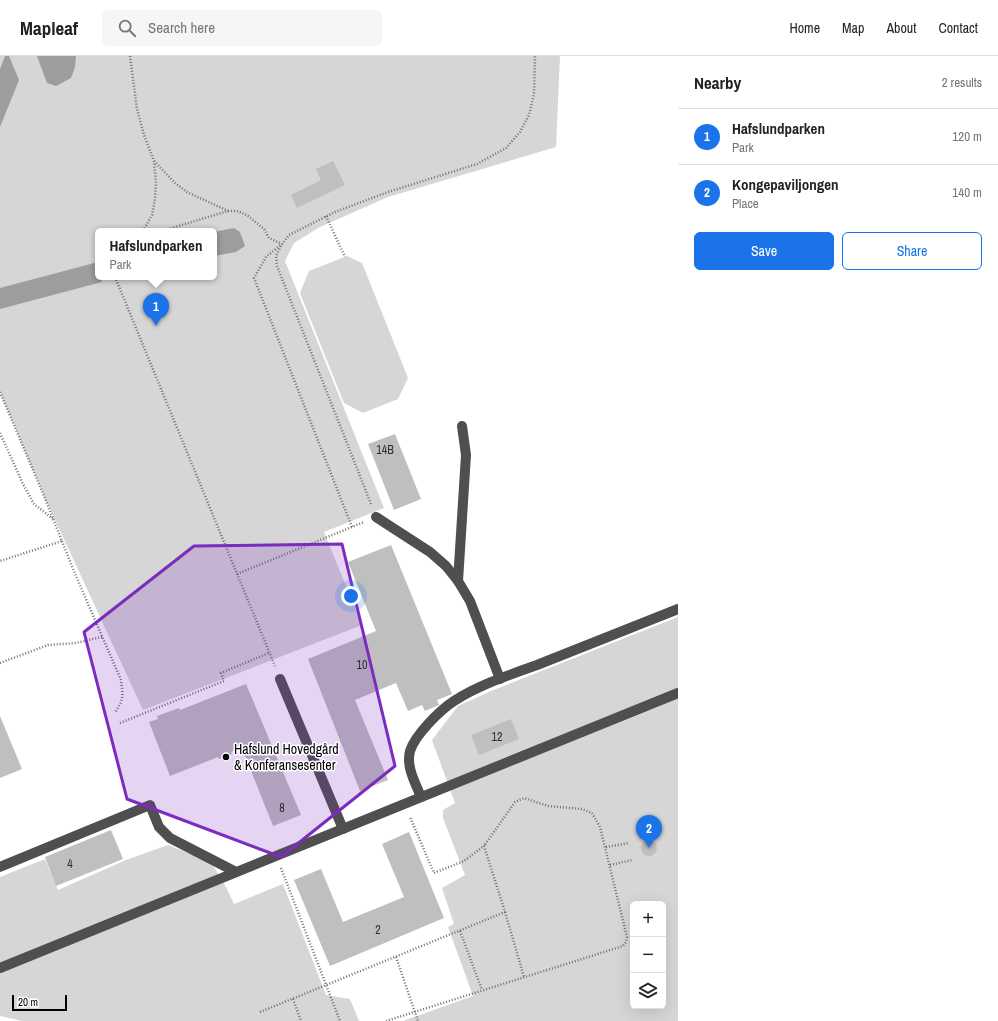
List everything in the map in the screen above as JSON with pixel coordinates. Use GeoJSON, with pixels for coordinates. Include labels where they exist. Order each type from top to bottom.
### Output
{"type":"FeatureCollection","features":[{"type":"Feature","properties":{"kind":"street"},"geometry":{"type":"LineString","coordinates":[[458,581],[466,455],[462,426]]}},
{"type":"Feature","properties":{"kind":"street"},"geometry":{"type":"LineString","coordinates":[[376,517],[430,552],[446,566],[458,581],[470,601],[500,679]]}},
{"type":"Feature","properties":{"kind":"street"},"geometry":{"type":"LineString","coordinates":[[421,797],[409,767],[410,750],[419,734],[436,715],[453,702],[471,691],[500,679],[678,609]]}},
{"type":"Feature","properties":{"kind":"street"},"geometry":{"type":"LineString","coordinates":[[279,676],[343,829]]}},
{"type":"Feature","properties":{"kind":"street"},"geometry":{"type":"LineString","coordinates":[[0,968],[678,693]]}},
{"type":"Feature","properties":{"kind":"street"},"geometry":{"type":"LineString","coordinates":[[0,867],[150,805],[159,828],[170,838],[236,872]]}},
{"type":"Feature","properties":{"kind":"path"},"geometry":{"type":"LineString","coordinates":[[130,56],[137,109],[144,135],[154,160],[156,182],[152,215],[145,228]]}},
{"type":"Feature","properties":{"kind":"path"},"geometry":{"type":"LineString","coordinates":[[237,574],[376,517],[277,266],[276,256],[282,244],[289,235],[326,216],[388,192],[477,164],[506,148],[520,132],[529,115],[534,94],[535,56]]}},
{"type":"Feature","properties":{"kind":"path"},"geometry":{"type":"LineString","coordinates":[[154,160],[174,183],[187,192],[228,211]]}},
{"type":"Feature","properties":{"kind":"path"},"geometry":{"type":"LineString","coordinates":[[172,228],[228,211],[237,211],[248,215],[264,230],[269,238],[282,244]]}},
{"type":"Feature","properties":{"kind":"path"},"geometry":{"type":"LineString","coordinates":[[326,216],[345,257]]}},
{"type":"Feature","properties":{"kind":"path"},"geometry":{"type":"LineString","coordinates":[[282,244],[266,257],[254,278],[352,527]]}},
{"type":"Feature","properties":{"kind":"path"},"geometry":{"type":"LineString","coordinates":[[116,280],[279,676]]}},
{"type":"Feature","properties":{"kind":"path"},"geometry":{"type":"LineString","coordinates":[[0,392],[121,680],[123,693],[122,703],[115,712]]}},
{"type":"Feature","properties":{"kind":"path"},"geometry":{"type":"LineString","coordinates":[[0,432],[23,484],[34,504],[53,519]]}},
{"type":"Feature","properties":{"kind":"path"},"geometry":{"type":"LineString","coordinates":[[0,560],[62,541]]}},
{"type":"Feature","properties":{"kind":"path"},"geometry":{"type":"LineString","coordinates":[[0,663],[48,645],[76,643],[102,637]]}},
{"type":"Feature","properties":{"kind":"path"},"geometry":{"type":"LineString","coordinates":[[120,723],[224,681],[222,673],[269,653]]}},
{"type":"Feature","properties":{"kind":"path"},"geometry":{"type":"LineString","coordinates":[[386,1021],[623,946],[627,937],[606,847],[600,827],[592,813],[582,809],[548,806],[524,798],[515,802],[484,846],[464,861],[434,873],[405,804]]}},
{"type":"Feature","properties":{"kind":"path"},"geometry":{"type":"LineString","coordinates":[[606,847],[629,843]]}},
{"type":"Feature","properties":{"kind":"path"},"geometry":{"type":"LineString","coordinates":[[484,846],[524,977]]}},
{"type":"Feature","properties":{"kind":"path"},"geometry":{"type":"LineString","coordinates":[[276,856],[340,1021]]}},
{"type":"Feature","properties":{"kind":"path"},"geometry":{"type":"LineString","coordinates":[[610,865],[632,860]]}},
{"type":"Feature","properties":{"kind":"path"},"geometry":{"type":"LineString","coordinates":[[260,1012],[505,912]]}},
{"type":"Feature","properties":{"kind":"path"},"geometry":{"type":"LineString","coordinates":[[460,931],[482,990]]}},
{"type":"Feature","properties":{"kind":"path"},"geometry":{"type":"LineString","coordinates":[[396,957],[418,1021]]}},
{"type":"Feature","properties":{"kind":"path"},"geometry":{"type":"LineString","coordinates":[[294,999],[300,1021]]}},
{"type":"Feature","properties":{"kind":"highlighted area"},"geometry":{"type":"Polygon","coordinates":[[[342,544],[395,766],[281,857],[127,799],[84,632],[194,546],[342,544]]]}},
{"type":"Feature","properties":{"kind":"shaded area"},"geometry":{"type":"Polygon","coordinates":[[[0,56],[560,56],[556,147],[388,197],[320,227],[294,243],[285,261],[384,508],[324,532],[362,625],[143,710],[44,496],[0,392],[0,56]]]}},
{"type":"Feature","properties":{"kind":"shaded area"},"geometry":{"type":"Polygon","coordinates":[[[5,56],[9,56],[19,80],[0,127],[0,69],[5,56]]]}},
{"type":"Feature","properties":{"kind":"shaded area"},"geometry":{"type":"Polygon","coordinates":[[[37,56],[76,56],[75,67],[71,78],[56,86],[47,83],[37,56]]]}},
{"type":"Feature","properties":{"kind":"shaded area"},"geometry":{"type":"Polygon","coordinates":[[[234,228],[240,232],[245,246],[236,252],[217,255],[217,231],[234,228]]]}},
{"type":"Feature","properties":{"kind":"shaded area"},"geometry":{"type":"Polygon","coordinates":[[[347,256],[362,263],[408,378],[398,399],[363,413],[344,403],[300,293],[309,271],[347,256]]]}},
{"type":"Feature","properties":{"kind":"shaded area"},"geometry":{"type":"Polygon","coordinates":[[[95,263],[95,280],[102,280],[102,282],[0,309],[0,288],[95,263]]]}},
{"type":"Feature","properties":{"kind":"shaded area"},"geometry":{"type":"Polygon","coordinates":[[[678,617],[678,1021],[403,1021],[473,996],[448,927],[454,924],[442,888],[465,875],[443,818],[443,810],[455,803],[432,740],[458,706],[491,691],[678,617]]]}},
{"type":"Feature","properties":{"kind":"shaded area"},"geometry":{"type":"Polygon","coordinates":[[[168,845],[211,862],[234,904],[283,884],[326,995],[350,999],[359,1021],[22,1021],[0,1016],[0,877],[45,859],[58,890],[126,860],[168,845]]]}},
{"type":"Feature","properties":{"kind":"building"},"geometry":{"type":"Polygon","coordinates":[[[333,161],[345,185],[297,208],[291,195],[321,180],[316,169],[333,161]]]}},
{"type":"Feature","properties":{"kind":"building"},"geometry":{"type":"Polygon","coordinates":[[[395,434],[421,499],[394,510],[368,444],[395,434]]]}},
{"type":"Feature","properties":{"kind":"building"},"geometry":{"type":"Polygon","coordinates":[[[391,545],[452,694],[437,700],[439,705],[425,711],[422,705],[408,711],[396,683],[355,700],[388,780],[360,791],[308,659],[376,631],[348,562],[391,545]]]}},
{"type":"Feature","properties":{"kind":"building"},"geometry":{"type":"Polygon","coordinates":[[[246,684],[301,815],[273,826],[242,748],[231,752],[232,754],[219,759],[218,757],[170,776],[149,722],[158,719],[157,716],[179,708],[180,710],[246,684]]]}},
{"type":"Feature","properties":{"kind":"building"},"geometry":{"type":"Polygon","coordinates":[[[0,716],[22,769],[0,778],[0,716]]]}},
{"type":"Feature","properties":{"kind":"building"},"geometry":{"type":"Polygon","coordinates":[[[511,719],[519,739],[479,755],[471,735],[511,719]]]}},
{"type":"Feature","properties":{"kind":"building"},"geometry":{"type":"Polygon","coordinates":[[[111,830],[123,859],[56,886],[45,857],[111,830]]]}},
{"type":"Feature","properties":{"kind":"building"},"geometry":{"type":"Polygon","coordinates":[[[409,832],[444,918],[330,966],[294,880],[321,869],[343,922],[404,897],[382,844],[409,832]]]}},
{"type":"Feature","properties":{"kind":"building"},"geometry":{"type":"Polygon","coordinates":[[[649,840],[655,842],[657,848],[655,854],[649,856],[643,854],[641,848],[643,842],[649,840]]]}},
{"type":"Feature","properties":{"kind":"place","name":"Hafslundparken"},"geometry":{"type":"Point","coordinates":[156,326]}},
{"type":"Feature","properties":{"kind":"place","name":"Hafslund Hovedgård & Konferansesenter"},"geometry":{"type":"Point","coordinates":[226,757]}},
{"type":"Feature","properties":{"kind":"place","name":"Kongepaviljongen"},"geometry":{"type":"Point","coordinates":[649,848]}}]}
